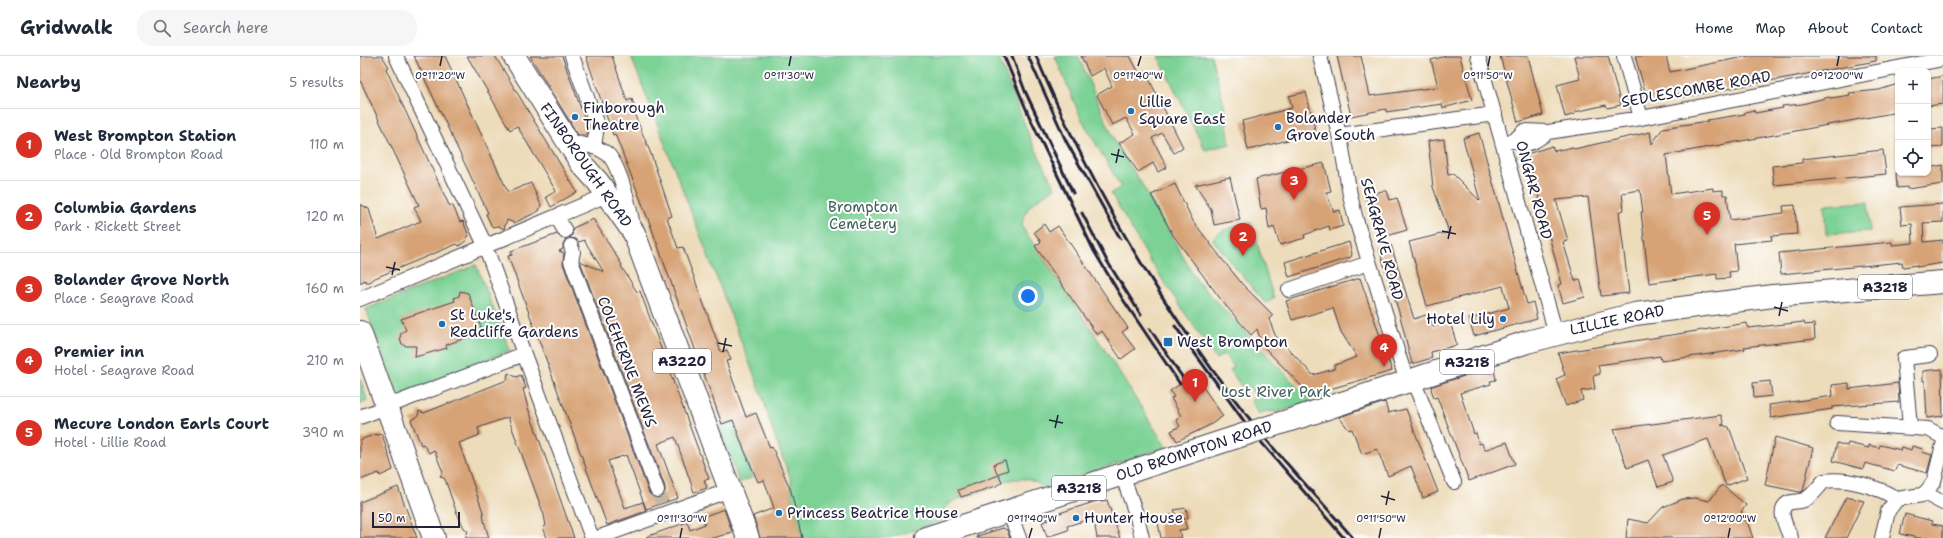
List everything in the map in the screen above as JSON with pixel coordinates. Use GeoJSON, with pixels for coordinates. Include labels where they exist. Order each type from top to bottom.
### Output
{"type":"FeatureCollection","features":[{"type":"Feature","properties":{"kind":"main road","name":"FINBOROUGH ROAD"},"geometry":{"type":"LineString","coordinates":[[514,56],[567,142],[634,233],[748,538]]}},
{"type":"Feature","properties":{"kind":"main road","name":"LILLIE ROAD"},"geometry":{"type":"LineString","coordinates":[[1303,416],[1556,334],[1635,314],[1773,296],[1943,282]]}},
{"type":"Feature","properties":{"kind":"main road"},"geometry":{"type":"LineString","coordinates":[[360,332],[434,538]]}},
{"type":"Feature","properties":{"kind":"main road","name":"OLD BROMPTON ROAD"},"geometry":{"type":"LineString","coordinates":[[926,538],[1303,416]]}},
{"type":"Feature","properties":{"kind":"street"},"geometry":{"type":"LineString","coordinates":[[396,56],[485,245],[592,538]]}},
{"type":"Feature","properties":{"kind":"street"},"geometry":{"type":"LineString","coordinates":[[567,142],[594,147],[597,124],[572,56]]}},
{"type":"Feature","properties":{"kind":"street","name":"SEAGRAVE ROAD"},"geometry":{"type":"LineString","coordinates":[[1320,56],[1346,167],[1350,195],[1369,263],[1410,381],[1454,482]]}},
{"type":"Feature","properties":{"kind":"street","name":"ONGAR ROAD"},"geometry":{"type":"LineString","coordinates":[[1478,56],[1495,114],[1509,141],[1556,334]]}},
{"type":"Feature","properties":{"kind":"street"},"geometry":{"type":"LineString","coordinates":[[1624,56],[1641,118]]}},
{"type":"Feature","properties":{"kind":"street","name":"SEDLESCOMBE ROAD"},"geometry":{"type":"LineString","coordinates":[[1509,141],[1523,144],[1532,143],[1548,132],[1641,118],[1943,59]]}},
{"type":"Feature","properties":{"kind":"street"},"geometry":{"type":"LineString","coordinates":[[1339,135],[1495,114]]}},
{"type":"Feature","properties":{"kind":"street","name":"FINBOROUGH ROAD"},"geometry":{"type":"LineString","coordinates":[[594,147],[608,154],[611,158],[629,204],[634,233]]}},
{"type":"Feature","properties":{"kind":"street"},"geometry":{"type":"LineString","coordinates":[[360,299],[485,245],[557,217],[607,195]]}},
{"type":"Feature","properties":{"kind":"street"},"geometry":{"type":"LineString","coordinates":[[557,217],[565,231]]}},
{"type":"Feature","properties":{"kind":"street","name":"COLEHERNE MEWS"},"geometry":{"type":"LineString","coordinates":[[571,246],[573,252],[571,261],[657,490]]}},
{"type":"Feature","properties":{"kind":"street"},"geometry":{"type":"LineString","coordinates":[[1289,290],[1369,263]]}},
{"type":"Feature","properties":{"kind":"street"},"geometry":{"type":"LineString","coordinates":[[360,416],[524,354]]}},
{"type":"Feature","properties":{"kind":"street"},"geometry":{"type":"LineString","coordinates":[[1910,427],[1904,358],[1930,355]]}},
{"type":"Feature","properties":{"kind":"street"},"geometry":{"type":"LineString","coordinates":[[1837,423],[1928,429],[1943,436]]}},
{"type":"Feature","properties":{"kind":"street"},"geometry":{"type":"LineString","coordinates":[[1882,538],[1888,511],[1897,499],[1922,494],[1927,491],[1934,481],[1943,445]]}},
{"type":"Feature","properties":{"kind":"street"},"geometry":{"type":"LineString","coordinates":[[1122,474],[1137,517],[1142,538]]}},
{"type":"Feature","properties":{"kind":"street"},"geometry":{"type":"LineString","coordinates":[[1791,538],[1782,514],[1784,507],[1789,502],[1803,501],[1810,496],[1824,480],[1837,479],[1886,492],[1897,499]]}},
{"type":"Feature","properties":{"kind":"street"},"geometry":{"type":"LineString","coordinates":[[598,538],[664,509],[730,490]]}},
{"type":"Feature","properties":{"kind":"street"},"geometry":{"type":"LineString","coordinates":[[1927,491],[1930,496],[1943,503]]}},
{"type":"Feature","properties":{"kind":"street"},"geometry":{"type":"LineString","coordinates":[[1009,511],[1019,538]]}},
{"type":"Feature","properties":{"kind":"green space","name":"Brompton Cemetery"},"geometry":{"type":"Polygon","coordinates":[[[631,56],[998,56],[1030,138],[1055,188],[1033,203],[1023,219],[1022,227],[1105,350],[1166,447],[1043,488],[1027,479],[1014,479],[995,484],[996,486],[953,501],[943,510],[941,521],[889,538],[802,538],[791,491],[791,480],[773,432],[763,398],[631,56]]]}},
{"type":"Feature","properties":{"kind":"green space","name":"Lost River Park"},"geometry":{"type":"Polygon","coordinates":[[[1055,56],[1078,56],[1116,144],[1141,183],[1197,281],[1312,402],[1278,412],[1266,411],[1259,414],[1251,401],[1256,396],[1250,387],[1244,390],[1230,370],[1234,367],[1224,354],[1216,359],[1150,261],[1111,193],[1121,187],[1081,118],[1055,56]]]}},
{"type":"Feature","properties":{"kind":"green space"},"geometry":{"type":"Polygon","coordinates":[[[1158,56],[1211,56],[1224,104],[1230,144],[1205,150],[1158,56]]]}},
{"type":"Feature","properties":{"kind":"green space"},"geometry":{"type":"Polygon","coordinates":[[[1868,202],[1870,231],[1826,234],[1824,205],[1868,202]]]}},
{"type":"Feature","properties":{"kind":"green space"},"geometry":{"type":"Polygon","coordinates":[[[1251,223],[1274,299],[1265,303],[1213,240],[1215,236],[1223,231],[1251,223]]]}},
{"type":"Feature","properties":{"kind":"green space"},"geometry":{"type":"Polygon","coordinates":[[[476,265],[510,350],[398,396],[366,309],[476,265]]]}},
{"type":"Feature","properties":{"kind":"green space"},"geometry":{"type":"Polygon","coordinates":[[[360,378],[367,400],[360,404],[360,378]]]}},
{"type":"Feature","properties":{"kind":"green space"},"geometry":{"type":"Polygon","coordinates":[[[733,420],[753,477],[741,482],[739,482],[719,426],[733,420]]]}},
{"type":"Feature","properties":{"kind":"building"},"geometry":{"type":"Polygon","coordinates":[[[360,56],[382,56],[389,67],[386,69],[449,205],[453,206],[460,222],[463,221],[469,236],[466,237],[467,240],[459,246],[457,244],[375,278],[370,282],[366,282],[365,280],[360,283],[360,204],[369,209],[378,239],[421,221],[414,207],[419,205],[360,80],[360,56]]]}},
{"type":"Feature","properties":{"kind":"building"},"geometry":{"type":"Polygon","coordinates":[[[414,56],[445,56],[508,192],[531,183],[541,205],[539,211],[514,223],[507,220],[504,229],[498,226],[492,227],[486,214],[488,213],[414,56]]]}},
{"type":"Feature","properties":{"kind":"building"},"geometry":{"type":"Polygon","coordinates":[[[467,56],[495,56],[577,192],[551,207],[546,197],[556,191],[517,126],[510,130],[467,56]]]}},
{"type":"Feature","properties":{"kind":"building"},"geometry":{"type":"Polygon","coordinates":[[[530,56],[562,56],[588,128],[587,135],[578,135],[530,56]]]}},
{"type":"Feature","properties":{"kind":"building"},"geometry":{"type":"Polygon","coordinates":[[[586,56],[612,56],[627,101],[632,99],[636,112],[634,113],[651,154],[672,216],[667,218],[678,248],[683,247],[721,352],[727,350],[731,360],[726,361],[746,417],[756,413],[770,448],[772,447],[780,465],[791,491],[802,538],[760,538],[753,516],[774,508],[764,480],[758,482],[733,420],[722,424],[650,224],[615,134],[613,135],[586,56]]]}},
{"type":"Feature","properties":{"kind":"building","name":"Lillie Square East"},"geometry":{"type":"Polygon","coordinates":[[[1081,56],[1130,56],[1139,73],[1145,71],[1183,147],[1174,153],[1162,133],[1152,138],[1167,167],[1158,172],[1153,163],[1138,172],[1119,143],[1135,134],[1126,118],[1112,125],[1097,95],[1112,86],[1104,68],[1090,76],[1081,56]]]}},
{"type":"Feature","properties":{"kind":"building"},"geometry":{"type":"Polygon","coordinates":[[[1337,56],[1361,56],[1370,96],[1438,87],[1431,60],[1446,56],[1460,56],[1472,100],[1443,108],[1442,104],[1386,112],[1386,109],[1351,116],[1337,56]]]}},
{"type":"Feature","properties":{"kind":"building"},"geometry":{"type":"Polygon","coordinates":[[[1500,56],[1528,56],[1543,115],[1518,122],[1500,56]]]}},
{"type":"Feature","properties":{"kind":"building"},"geometry":{"type":"Polygon","coordinates":[[[1574,56],[1608,56],[1621,105],[1607,108],[1606,105],[1575,112],[1575,114],[1565,117],[1557,85],[1580,79],[1574,56]]]}},
{"type":"Feature","properties":{"kind":"building"},"geometry":{"type":"Polygon","coordinates":[[[1635,56],[1666,56],[1670,72],[1749,56],[1876,56],[1876,61],[1684,97],[1684,93],[1648,101],[1635,56]]]}},
{"type":"Feature","properties":{"kind":"building"},"geometry":{"type":"Polygon","coordinates":[[[1943,76],[1943,104],[1931,106],[1931,78],[1943,76]]]}},
{"type":"Feature","properties":{"kind":"building"},"geometry":{"type":"Polygon","coordinates":[[[1895,85],[1895,113],[1666,155],[1671,194],[1713,188],[1713,191],[1723,190],[1723,195],[1727,195],[1730,220],[1784,213],[1783,206],[1795,205],[1797,234],[1771,236],[1772,240],[1734,244],[1737,271],[1729,272],[1730,278],[1717,279],[1717,274],[1649,283],[1640,190],[1622,193],[1624,210],[1619,212],[1629,293],[1601,296],[1588,197],[1556,200],[1568,241],[1563,242],[1575,281],[1580,279],[1585,297],[1563,303],[1558,285],[1562,284],[1527,154],[1552,146],[1554,151],[1573,147],[1574,149],[1650,132],[1652,144],[1663,128],[1745,114],[1745,112],[1754,110],[1755,113],[1783,108],[1782,106],[1802,104],[1829,97],[1850,95],[1849,93],[1879,90],[1895,85]]]}},
{"type":"Feature","properties":{"kind":"building","name":"Bolander Grove South"},"geometry":{"type":"Polygon","coordinates":[[[1306,92],[1316,133],[1248,150],[1242,121],[1292,108],[1289,96],[1306,92]]]}},
{"type":"Feature","properties":{"kind":"building"},"geometry":{"type":"Polygon","coordinates":[[[1943,128],[1943,147],[1931,148],[1931,129],[1943,128]]]}},
{"type":"Feature","properties":{"kind":"building"},"geometry":{"type":"Polygon","coordinates":[[[1479,133],[1527,304],[1533,302],[1537,319],[1474,336],[1469,319],[1509,308],[1503,286],[1427,306],[1409,242],[1449,232],[1433,187],[1428,141],[1444,139],[1448,175],[1453,174],[1480,201],[1463,138],[1479,133]]]}},
{"type":"Feature","properties":{"kind":"building"},"geometry":{"type":"Polygon","coordinates":[[[1883,150],[1886,174],[1774,185],[1772,166],[1802,163],[1802,159],[1883,150]]]}},
{"type":"Feature","properties":{"kind":"building"},"geometry":{"type":"Polygon","coordinates":[[[1324,163],[1331,191],[1326,192],[1334,212],[1340,210],[1343,226],[1330,230],[1329,226],[1304,235],[1305,238],[1280,245],[1274,227],[1269,229],[1266,208],[1261,209],[1256,179],[1324,163]]]}},
{"type":"Feature","properties":{"kind":"building"},"geometry":{"type":"Polygon","coordinates":[[[1943,165],[1943,184],[1907,189],[1907,187],[1897,188],[1896,176],[1931,176],[1931,167],[1943,165]]]}},
{"type":"Feature","properties":{"kind":"building"},"geometry":{"type":"Polygon","coordinates":[[[1230,177],[1240,220],[1214,225],[1211,209],[1195,185],[1230,177]]]}},
{"type":"Feature","properties":{"kind":"building"},"geometry":{"type":"Polygon","coordinates":[[[1175,184],[1193,221],[1243,285],[1273,315],[1269,319],[1275,335],[1313,375],[1334,369],[1335,365],[1357,357],[1341,332],[1333,308],[1292,320],[1286,301],[1360,278],[1392,371],[1323,391],[1324,394],[1313,398],[1262,345],[1257,329],[1251,335],[1222,301],[1173,235],[1151,195],[1175,184]]]}},
{"type":"Feature","properties":{"kind":"building"},"geometry":{"type":"Polygon","coordinates":[[[1382,191],[1387,191],[1390,200],[1397,198],[1407,230],[1380,238],[1367,196],[1382,191]]]}},
{"type":"Feature","properties":{"kind":"building"},"geometry":{"type":"Polygon","coordinates":[[[1943,204],[1943,222],[1923,223],[1924,242],[1943,240],[1943,263],[1917,267],[1917,265],[1903,267],[1902,262],[1781,274],[1779,253],[1892,242],[1892,245],[1913,243],[1912,224],[1902,225],[1900,207],[1943,204]]]}},
{"type":"Feature","properties":{"kind":"building"},"geometry":{"type":"Polygon","coordinates":[[[593,219],[637,292],[640,291],[709,479],[704,480],[707,488],[694,492],[675,437],[658,444],[678,498],[646,509],[626,455],[608,461],[625,508],[643,502],[646,511],[607,525],[508,256],[512,255],[511,251],[557,234],[561,238],[566,239],[563,244],[563,249],[559,251],[564,253],[563,264],[649,493],[655,498],[660,498],[665,492],[665,487],[580,261],[604,272],[584,240],[579,242],[576,239],[570,238],[573,228],[593,219]]]}},
{"type":"Feature","properties":{"kind":"building"},"geometry":{"type":"Polygon","coordinates":[[[1044,224],[1049,232],[1058,226],[1128,328],[1122,332],[1135,349],[1121,359],[1102,331],[1097,335],[1035,246],[1041,242],[1034,232],[1044,224]]]}},
{"type":"Feature","properties":{"kind":"building"},"geometry":{"type":"Polygon","coordinates":[[[1349,242],[1352,254],[1351,257],[1289,277],[1285,262],[1349,242]]]}},
{"type":"Feature","properties":{"kind":"building"},"geometry":{"type":"Polygon","coordinates":[[[1391,245],[1414,319],[1429,314],[1433,327],[1450,322],[1457,345],[1431,352],[1432,358],[1412,364],[1399,312],[1379,249],[1391,245]]]}},
{"type":"Feature","properties":{"kind":"building","name":"St Luke's, Redcliffe Gardens"},"geometry":{"type":"Polygon","coordinates":[[[460,291],[468,293],[482,330],[476,334],[446,345],[447,348],[415,357],[416,346],[406,346],[402,344],[400,338],[401,333],[406,330],[401,319],[455,301],[454,298],[459,296],[460,291]]]}},
{"type":"Feature","properties":{"kind":"building"},"geometry":{"type":"Polygon","coordinates":[[[1804,322],[1805,325],[1814,324],[1815,339],[1744,347],[1745,349],[1661,361],[1660,356],[1598,365],[1600,374],[1593,376],[1595,389],[1581,391],[1583,400],[1566,406],[1556,379],[1565,375],[1558,353],[1747,323],[1748,328],[1804,322]]]}},
{"type":"Feature","properties":{"kind":"building"},"geometry":{"type":"Polygon","coordinates":[[[1487,369],[1487,371],[1494,369],[1496,380],[1490,381],[1491,384],[1460,393],[1479,444],[1482,443],[1484,450],[1507,442],[1515,464],[1469,481],[1437,397],[1434,398],[1431,389],[1432,386],[1487,369]]]}},
{"type":"Feature","properties":{"kind":"building"},"geometry":{"type":"Polygon","coordinates":[[[1942,369],[1943,416],[1927,418],[1923,371],[1942,369]]]}},
{"type":"Feature","properties":{"kind":"building"},"geometry":{"type":"Polygon","coordinates":[[[508,373],[516,377],[521,375],[526,388],[523,389],[528,408],[574,538],[547,538],[543,527],[546,526],[544,515],[508,417],[478,428],[480,435],[459,443],[483,512],[489,538],[465,538],[468,531],[464,528],[456,511],[445,479],[440,476],[443,472],[434,450],[429,453],[423,444],[421,445],[411,420],[418,416],[419,411],[424,413],[507,380],[508,373]]]}},
{"type":"Feature","properties":{"kind":"building"},"geometry":{"type":"Polygon","coordinates":[[[1194,374],[1223,416],[1210,425],[1177,441],[1171,431],[1180,426],[1176,420],[1181,416],[1171,398],[1174,397],[1170,391],[1194,374]]]}},
{"type":"Feature","properties":{"kind":"building"},"geometry":{"type":"Polygon","coordinates":[[[1770,381],[1772,396],[1754,398],[1753,383],[1770,381]]]}},
{"type":"Feature","properties":{"kind":"building"},"geometry":{"type":"Polygon","coordinates":[[[1849,383],[1849,389],[1898,383],[1899,402],[1832,407],[1832,409],[1771,418],[1769,405],[1833,396],[1832,385],[1849,383]]]}},
{"type":"Feature","properties":{"kind":"building"},"geometry":{"type":"Polygon","coordinates":[[[1385,402],[1388,413],[1406,409],[1438,492],[1423,498],[1411,466],[1388,476],[1377,449],[1362,454],[1352,429],[1349,430],[1339,417],[1385,402]]]}},
{"type":"Feature","properties":{"kind":"building"},"geometry":{"type":"Polygon","coordinates":[[[1721,415],[1724,425],[1721,425],[1729,427],[1747,478],[1726,486],[1708,439],[1663,455],[1673,482],[1658,487],[1648,460],[1627,468],[1614,429],[1721,415]]]}},
{"type":"Feature","properties":{"kind":"building"},"geometry":{"type":"Polygon","coordinates":[[[376,434],[382,434],[393,470],[380,476],[379,473],[360,480],[360,440],[376,434]]]}},
{"type":"Feature","properties":{"kind":"building"},"geometry":{"type":"Polygon","coordinates":[[[1775,437],[1813,448],[1803,491],[1800,492],[1765,485],[1775,437]]]}},
{"type":"Feature","properties":{"kind":"building"},"geometry":{"type":"Polygon","coordinates":[[[1837,443],[1847,446],[1848,443],[1869,448],[1869,445],[1879,448],[1880,445],[1901,450],[1902,447],[1911,450],[1912,446],[1923,449],[1922,452],[1932,455],[1927,473],[1897,465],[1895,471],[1865,463],[1863,469],[1833,461],[1837,443]]]}},
{"type":"Feature","properties":{"kind":"building"},"geometry":{"type":"Polygon","coordinates":[[[1005,460],[1008,470],[997,474],[994,464],[1005,460]]]}},
{"type":"Feature","properties":{"kind":"building"},"geometry":{"type":"Polygon","coordinates":[[[999,475],[1002,482],[996,486],[961,497],[958,490],[999,475]]]}},
{"type":"Feature","properties":{"kind":"building"},"geometry":{"type":"Polygon","coordinates":[[[1722,485],[1746,505],[1741,512],[1748,524],[1753,538],[1626,538],[1628,519],[1648,523],[1663,507],[1683,499],[1695,498],[1709,501],[1722,485]]]}},
{"type":"Feature","properties":{"kind":"building"},"geometry":{"type":"Polygon","coordinates":[[[398,487],[417,538],[360,538],[360,502],[398,487]]]}},
{"type":"Feature","properties":{"kind":"building"},"geometry":{"type":"Polygon","coordinates":[[[1846,497],[1864,501],[1846,538],[1825,538],[1846,497]]]}},
{"type":"Feature","properties":{"kind":"building","name":"Hunter House"},"geometry":{"type":"Polygon","coordinates":[[[1100,500],[1101,502],[1107,500],[1120,538],[1097,538],[1094,521],[1091,522],[1090,519],[1067,526],[1068,530],[1047,537],[1042,522],[1048,520],[1047,517],[1100,500]]]}},
{"type":"Feature","properties":{"kind":"building"},"geometry":{"type":"Polygon","coordinates":[[[1186,508],[1188,518],[1184,519],[1187,529],[1179,530],[1181,538],[1161,538],[1157,518],[1176,514],[1174,510],[1186,508]]]}},
{"type":"Feature","properties":{"kind":"building"},"geometry":{"type":"Polygon","coordinates":[[[724,509],[732,532],[714,538],[646,538],[687,522],[690,530],[705,524],[702,517],[724,509]]]}},
{"type":"Feature","properties":{"kind":"building"},"geometry":{"type":"Polygon","coordinates":[[[1905,514],[1932,521],[1932,524],[1943,526],[1943,538],[1918,538],[1900,534],[1905,514]]]}},
{"type":"Feature","properties":{"kind":"building"},"geometry":{"type":"Polygon","coordinates":[[[1003,528],[1007,530],[1010,538],[977,538],[977,536],[1003,528]]]}},
{"type":"Feature","properties":{"kind":"tunnel"},"geometry":{"type":"LineString","coordinates":[[657,490],[663,505]]}},
{"type":"Feature","properties":{"kind":"railway"},"geometry":{"type":"LineString","coordinates":[[1004,56],[1029,116],[1094,251],[1122,298],[1180,384]]}},
{"type":"Feature","properties":{"kind":"railway"},"geometry":{"type":"LineString","coordinates":[[1012,56],[1025,91],[1073,193]]}},
{"type":"Feature","properties":{"kind":"railway"},"geometry":{"type":"LineString","coordinates":[[1028,56],[1066,141],[1120,238]]}},
{"type":"Feature","properties":{"kind":"railway"},"geometry":{"type":"LineString","coordinates":[[1036,56],[1058,107],[1109,207],[1166,303],[1198,349],[1265,438],[1353,538]]}},
{"type":"Feature","properties":{"kind":"railway"},"geometry":{"type":"LineString","coordinates":[[1082,213],[1107,261],[1141,315]]}},
{"type":"Feature","properties":{"kind":"railway"},"geometry":{"type":"LineString","coordinates":[[1175,326],[1249,428],[1344,538]]}},
{"type":"Feature","properties":{"kind":"railway"},"geometry":{"type":"LineString","coordinates":[[1150,329],[1185,381]]}},
{"type":"Feature","properties":{"kind":"place","name":"Lillie Square East"},"geometry":{"type":"Point","coordinates":[1131,111]}},
{"type":"Feature","properties":{"kind":"place","name":"Finborough Theatre"},"geometry":{"type":"Point","coordinates":[575,117]}},
{"type":"Feature","properties":{"kind":"place","name":"Bolander Grove South"},"geometry":{"type":"Point","coordinates":[1278,127]}},
{"type":"Feature","properties":{"kind":"place","name":"Bolander Grove North"},"geometry":{"type":"Point","coordinates":[1294,200]}},
{"type":"Feature","properties":{"kind":"place","name":"Mecure London Earls Court"},"geometry":{"type":"Point","coordinates":[1707,235]}},
{"type":"Feature","properties":{"kind":"place","name":"Columbia Gardens"},"geometry":{"type":"Point","coordinates":[1243,256]}},
{"type":"Feature","properties":{"kind":"place","name":"Hotel Lily"},"geometry":{"type":"Point","coordinates":[1503,319]}},
{"type":"Feature","properties":{"kind":"place","name":"St Luke's, Redcliffe Gardens"},"geometry":{"type":"Point","coordinates":[442,324]}},
{"type":"Feature","properties":{"kind":"place","name":"West Brompton"},"geometry":{"type":"Point","coordinates":[1168,342]}},
{"type":"Feature","properties":{"kind":"place","name":"Premier inn"},"geometry":{"type":"Point","coordinates":[1384,367]}},
{"type":"Feature","properties":{"kind":"place","name":"West Brompton Station"},"geometry":{"type":"Point","coordinates":[1195,402]}},
{"type":"Feature","properties":{"kind":"place","name":"Princess Beatrice House"},"geometry":{"type":"Point","coordinates":[779,513]}},
{"type":"Feature","properties":{"kind":"place","name":"Hunter House"},"geometry":{"type":"Point","coordinates":[1076,518]}}]}
